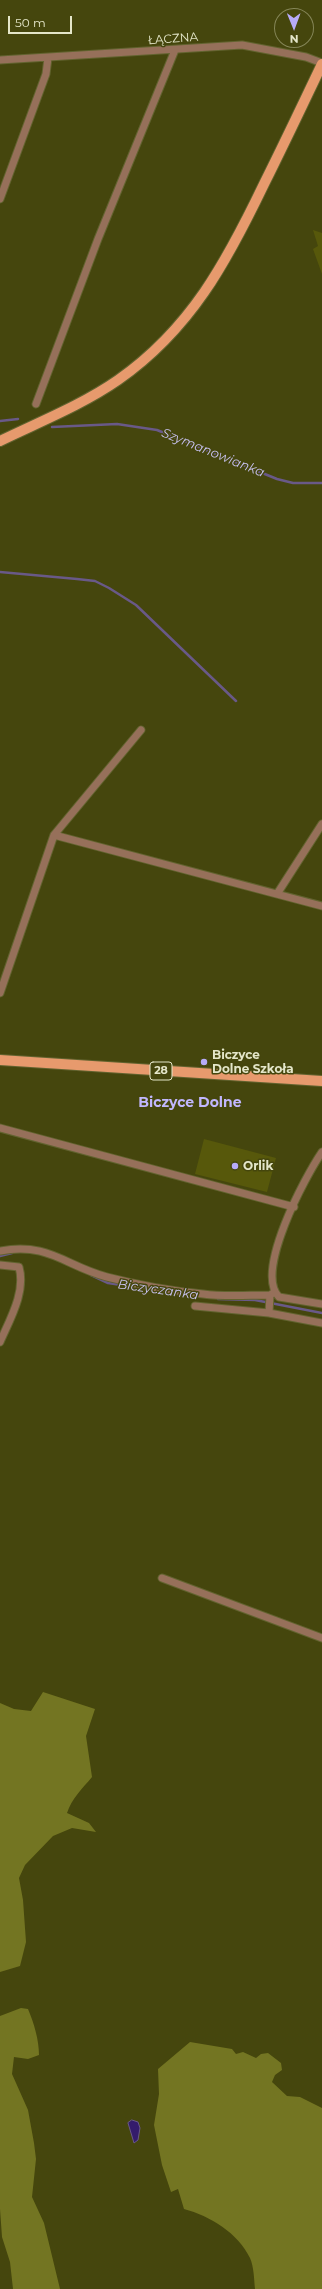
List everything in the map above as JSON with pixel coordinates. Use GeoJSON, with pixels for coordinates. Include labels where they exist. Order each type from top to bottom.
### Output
{"type":"FeatureCollection","features":[{"type":"Feature","properties":{"kind":"main road"},"geometry":{"type":"LineString","coordinates":[[0,441],[86,398],[118,380],[148,356],[180,324],[204,294],[239,236],[322,63]]}},
{"type":"Feature","properties":{"kind":"main road","name":"28"},"geometry":{"type":"LineString","coordinates":[[0,1060],[322,1081]]}},
{"type":"Feature","properties":{"kind":"street","name":"ŁĄCZNA"},"geometry":{"type":"LineString","coordinates":[[0,60],[242,45],[306,57],[322,63]]}},
{"type":"Feature","properties":{"kind":"street"},"geometry":{"type":"LineString","coordinates":[[36,404],[98,239],[175,50]]}},
{"type":"Feature","properties":{"kind":"street"},"geometry":{"type":"LineString","coordinates":[[0,199],[46,74],[48,58]]}},
{"type":"Feature","properties":{"kind":"street"},"geometry":{"type":"LineString","coordinates":[[0,993],[54,835],[141,730]]}},
{"type":"Feature","properties":{"kind":"street"},"geometry":{"type":"LineString","coordinates":[[277,894],[322,824]]}},
{"type":"Feature","properties":{"kind":"street"},"geometry":{"type":"LineString","coordinates":[[54,835],[322,906]]}},
{"type":"Feature","properties":{"kind":"street"},"geometry":{"type":"LineString","coordinates":[[0,1128],[294,1207]]}},
{"type":"Feature","properties":{"kind":"street"},"geometry":{"type":"LineString","coordinates":[[271,1301],[275,1252],[294,1207],[322,1152]]}},
{"type":"Feature","properties":{"kind":"street"},"geometry":{"type":"LineString","coordinates":[[0,1251],[34,1249],[52,1253],[105,1276],[149,1286],[204,1295],[271,1301],[322,1323]]}},
{"type":"Feature","properties":{"kind":"street"},"geometry":{"type":"LineString","coordinates":[[0,1265],[19,1267],[22,1278],[17,1302],[0,1342]]}},
{"type":"Feature","properties":{"kind":"street"},"geometry":{"type":"LineString","coordinates":[[195,1306],[271,1301],[280,1297],[322,1304]]}},
{"type":"Feature","properties":{"kind":"street"},"geometry":{"type":"LineString","coordinates":[[162,1578],[322,1638]]}},
{"type":"Feature","properties":{"kind":"shaded area"},"geometry":{"type":"Polygon","coordinates":[[[313,230],[322,233],[322,274],[313,249],[318,246],[313,230]]]}},
{"type":"Feature","properties":{"kind":"shaded area","name":"Orlik"},"geometry":{"type":"Polygon","coordinates":[[[204,1139],[276,1158],[267,1192],[195,1174],[204,1139]]]}},
{"type":"Feature","properties":{"kind":"shaded area"},"geometry":{"type":"Polygon","coordinates":[[[43,1692],[95,1709],[86,1736],[92,1777],[74,1798],[67,1813],[89,1823],[96,1832],[72,1828],[53,1836],[25,1865],[19,1878],[23,1900],[26,1942],[20,1966],[0,1972],[0,1703],[14,1709],[31,1711],[43,1692]]]}},
{"type":"Feature","properties":{"kind":"shaded area"},"geometry":{"type":"Polygon","coordinates":[[[21,2008],[28,2009],[30,2014],[37,2038],[39,2055],[28,2059],[14,2057],[12,2074],[28,2110],[36,2159],[32,2197],[44,2223],[60,2289],[13,2289],[10,2262],[2,2237],[0,2209],[0,2016],[21,2008]]]}},
{"type":"Feature","properties":{"kind":"shaded area"},"geometry":{"type":"Polygon","coordinates":[[[190,2042],[232,2049],[236,2054],[243,2052],[256,2058],[261,2054],[268,2053],[281,2063],[282,2070],[275,2075],[272,2082],[287,2096],[300,2097],[322,2108],[322,2289],[255,2289],[254,2273],[250,2258],[245,2249],[231,2233],[213,2221],[184,2209],[178,2189],[171,2192],[162,2165],[154,2125],[159,2094],[158,2069],[190,2042]]]}},
{"type":"Feature","properties":{"kind":"shaded area"},"geometry":{"type":"Polygon","coordinates":[[[132,2120],[138,2122],[140,2128],[138,2140],[134,2143],[128,2123],[132,2120]]]}},
{"type":"Feature","properties":{"kind":"waterway"},"geometry":{"type":"LineString","coordinates":[[0,421],[18,419]]}},
{"type":"Feature","properties":{"kind":"waterway","name":"Szymanowianka"},"geometry":{"type":"LineString","coordinates":[[52,427],[117,424],[157,430],[277,479],[293,483],[322,483]]}},
{"type":"Feature","properties":{"kind":"waterway"},"geometry":{"type":"LineString","coordinates":[[0,572],[95,581],[109,588],[136,605],[236,701]]}},
{"type":"Feature","properties":{"kind":"waterway","name":"Biczyczanka"},"geometry":{"type":"LineString","coordinates":[[0,1256],[12,1253]]}},
{"type":"Feature","properties":{"kind":"waterway","name":"Biczyczanka"},"geometry":{"type":"LineString","coordinates":[[91,1275],[108,1283],[141,1288]]}},
{"type":"Feature","properties":{"kind":"waterway","name":"Biczyczanka"},"geometry":{"type":"LineString","coordinates":[[218,1299],[255,1300],[322,1313]]}},
{"type":"Feature","properties":{"kind":"place","name":"Biczyce Dolne Szkoła"},"geometry":{"type":"Point","coordinates":[204,1062]}},
{"type":"Feature","properties":{"kind":"place","name":"Orlik"},"geometry":{"type":"Point","coordinates":[235,1166]}},
{"type":"Feature","properties":{"kind":"district","name":"Biczyce Dolne"},"geometry":{"type":"Point","coordinates":[190,1103]}}]}
